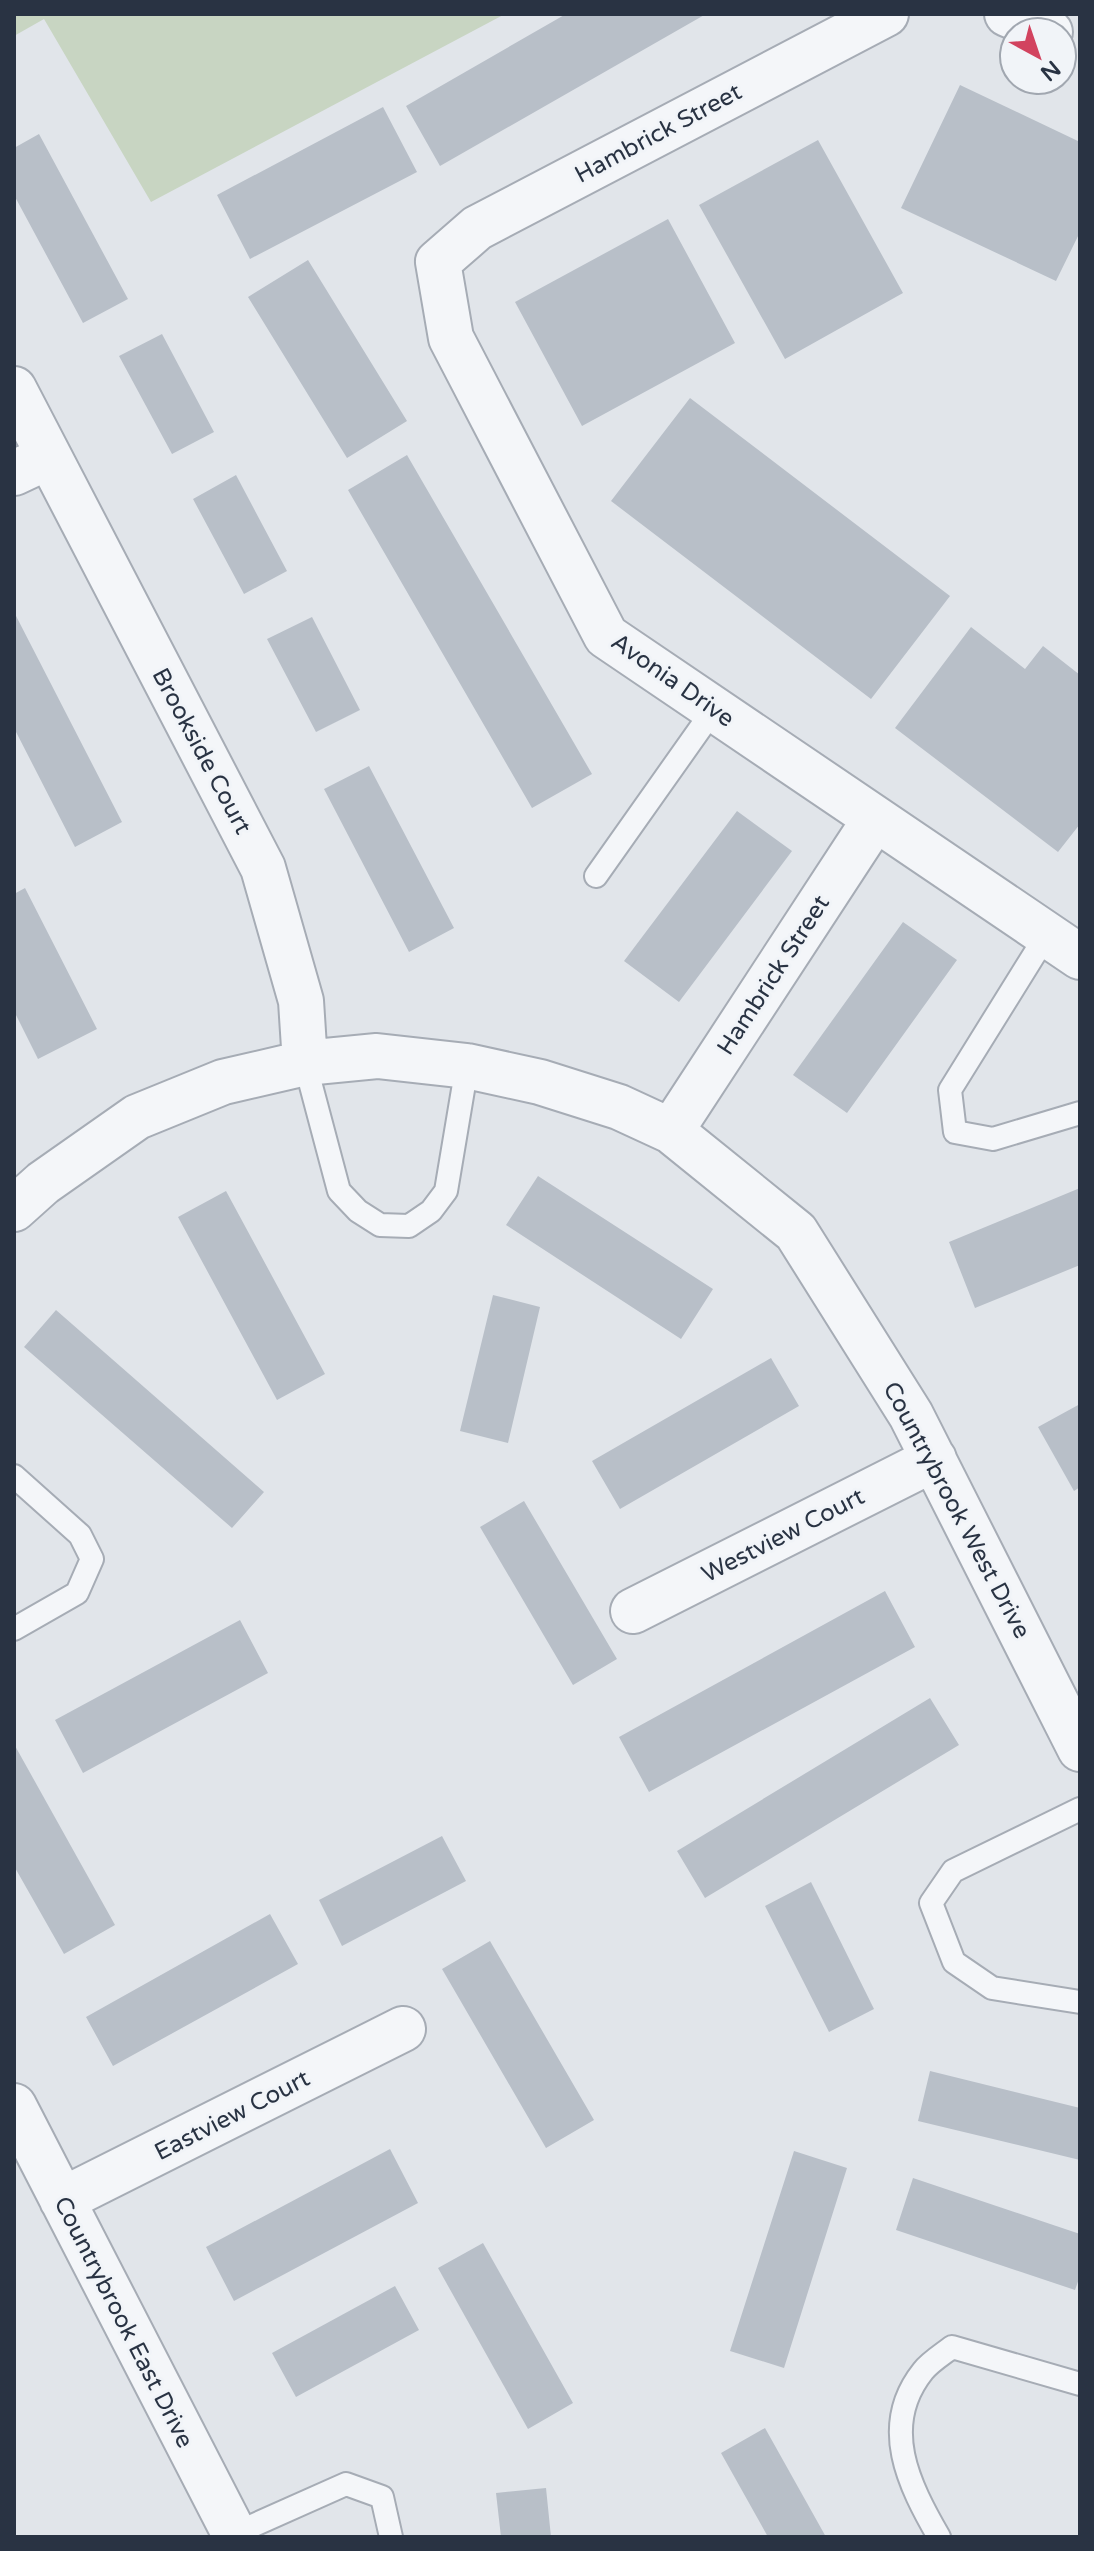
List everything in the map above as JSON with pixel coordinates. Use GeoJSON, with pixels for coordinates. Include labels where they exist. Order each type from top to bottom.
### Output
{"type":"FeatureCollection","features":[{"type":"Feature","properties":{"kind":"street","name":"Hambrick Street"},"geometry":{"type":"LineString","coordinates":[[438,262],[477,228],[886,14]]}},
{"type":"Feature","properties":{"kind":"street","name":"Avonia Drive"},"geometry":{"type":"LineString","coordinates":[[438,262],[451,338],[606,636],[1064,945]]}},
{"type":"Feature","properties":{"kind":"street","name":"Brookside Court"},"geometry":{"type":"LineString","coordinates":[[14,389],[31,465],[263,868],[301,1001],[305,1063]]}},
{"type":"Feature","properties":{"kind":"street","name":"Hambrick Street"},"geometry":{"type":"LineString","coordinates":[[671,1131],[875,819]]}},
{"type":"Feature","properties":{"kind":"street","name":"Countrybrook West Drive"},"geometry":{"type":"LineString","coordinates":[[14,1209],[43,1183],[137,1117],[223,1082],[305,1063],[377,1056],[467,1066],[540,1082],[606,1103],[671,1131],[796,1232],[911,1415],[1080,1749]]}},
{"type":"Feature","properties":{"kind":"street","name":"Westview Court"},"geometry":{"type":"LineString","coordinates":[[633,1611],[934,1459]]}},
{"type":"Feature","properties":{"kind":"street","name":"Eastview Court"},"geometry":{"type":"LineString","coordinates":[[62,2200],[403,2029]]}},
{"type":"Feature","properties":{"kind":"street","name":"Countrybrook East Drive"},"geometry":{"type":"LineString","coordinates":[[14,2106],[235,2536]]}},
{"type":"Feature","properties":{"kind":"lane"},"geometry":{"type":"LineString","coordinates":[[596,876],[714,709]]}},
{"type":"Feature","properties":{"kind":"lane"},"geometry":{"type":"LineString","coordinates":[[1064,945],[950,1090],[955,1132],[993,1139],[1080,1113]]}},
{"type":"Feature","properties":{"kind":"lane"},"geometry":{"type":"LineString","coordinates":[[305,1063],[339,1191],[358,1211],[380,1225],[409,1226],[431,1211],[446,1191],[467,1066]]}},
{"type":"Feature","properties":{"kind":"lane"},"geometry":{"type":"LineString","coordinates":[[14,1476],[80,1535],[92,1559],[77,1593],[14,1629]]}},
{"type":"Feature","properties":{"kind":"lane"},"geometry":{"type":"LineString","coordinates":[[1080,1809],[953,1871],[931,1903],[954,1962],[992,1988],[1080,2002]]}},
{"type":"Feature","properties":{"kind":"lane"},"geometry":{"type":"LineString","coordinates":[[939,2537],[910,2486],[899,2420],[923,2371],[952,2347],[1080,2384]]}},
{"type":"Feature","properties":{"kind":"lane"},"geometry":{"type":"LineString","coordinates":[[235,2536],[346,2484],[382,2497],[391,2537]]}},
{"type":"Feature","properties":{"kind":"green space"},"geometry":{"type":"Polygon","coordinates":[[[14,14],[505,14],[151,202],[44,19],[14,36],[14,14]]]}},
{"type":"Feature","properties":{"kind":"building"},"geometry":{"type":"Polygon","coordinates":[[[566,14],[706,14],[440,166],[406,106],[566,14]]]}},
{"type":"Feature","properties":{"kind":"building"},"geometry":{"type":"Polygon","coordinates":[[[960,85],[1080,142],[1080,232],[1056,281],[901,208],[960,85]]]}},
{"type":"Feature","properties":{"kind":"building"},"geometry":{"type":"Polygon","coordinates":[[[383,107],[417,172],[250,259],[217,195],[383,107]]]}},
{"type":"Feature","properties":{"kind":"building"},"geometry":{"type":"Polygon","coordinates":[[[39,134],[128,299],[83,323],[14,195],[14,148],[39,134]]]}},
{"type":"Feature","properties":{"kind":"building"},"geometry":{"type":"Polygon","coordinates":[[[818,140],[903,293],[785,359],[699,205],[818,140]]]}},
{"type":"Feature","properties":{"kind":"building"},"geometry":{"type":"Polygon","coordinates":[[[668,219],[735,343],[582,426],[515,302],[668,219]]]}},
{"type":"Feature","properties":{"kind":"building"},"geometry":{"type":"Polygon","coordinates":[[[308,260],[407,421],[347,458],[248,297],[308,260]]]}},
{"type":"Feature","properties":{"kind":"building"},"geometry":{"type":"Polygon","coordinates":[[[162,334],[214,432],[172,454],[119,356],[162,334]]]}},
{"type":"Feature","properties":{"kind":"building"},"geometry":{"type":"Polygon","coordinates":[[[690,398],[950,596],[871,699],[611,501],[690,398]]]}},
{"type":"Feature","properties":{"kind":"building"},"geometry":{"type":"Polygon","coordinates":[[[407,455],[592,774],[532,808],[348,490],[407,455]]]}},
{"type":"Feature","properties":{"kind":"building"},"geometry":{"type":"Polygon","coordinates":[[[236,475],[287,571],[244,594],[193,499],[236,475]]]}},
{"type":"Feature","properties":{"kind":"building"},"geometry":{"type":"Polygon","coordinates":[[[14,612],[122,822],[75,847],[14,728],[14,612]]]}},
{"type":"Feature","properties":{"kind":"building"},"geometry":{"type":"Polygon","coordinates":[[[312,617],[360,710],[316,732],[267,639],[312,617]]]}},
{"type":"Feature","properties":{"kind":"building"},"geometry":{"type":"Polygon","coordinates":[[[971,627],[1025,669],[1043,646],[1080,675],[1080,824],[1058,852],[895,728],[971,627]]]}},
{"type":"Feature","properties":{"kind":"building"},"geometry":{"type":"Polygon","coordinates":[[[369,766],[454,928],[409,952],[324,789],[369,766]]]}},
{"type":"Feature","properties":{"kind":"building"},"geometry":{"type":"Polygon","coordinates":[[[737,811],[792,851],[679,1002],[624,961],[737,811]]]}},
{"type":"Feature","properties":{"kind":"building"},"geometry":{"type":"Polygon","coordinates":[[[25,888],[97,1029],[38,1059],[14,1011],[14,894],[25,888]]]}},
{"type":"Feature","properties":{"kind":"building"},"geometry":{"type":"Polygon","coordinates":[[[903,922],[957,960],[847,1113],[793,1075],[903,922]]]}},
{"type":"Feature","properties":{"kind":"building"},"geometry":{"type":"Polygon","coordinates":[[[538,1176],[713,1289],[681,1339],[506,1225],[538,1176]]]}},
{"type":"Feature","properties":{"kind":"building"},"geometry":{"type":"Polygon","coordinates":[[[1080,1188],[1080,1265],[975,1308],[949,1242],[1080,1188]]]}},
{"type":"Feature","properties":{"kind":"building"},"geometry":{"type":"Polygon","coordinates":[[[226,1191],[325,1374],[277,1400],[178,1217],[226,1191]]]}},
{"type":"Feature","properties":{"kind":"building"},"geometry":{"type":"Polygon","coordinates":[[[493,1295],[540,1307],[508,1443],[460,1431],[493,1295]]]}},
{"type":"Feature","properties":{"kind":"building"},"geometry":{"type":"Polygon","coordinates":[[[56,1310],[264,1492],[232,1528],[24,1347],[56,1310]]]}},
{"type":"Feature","properties":{"kind":"building"},"geometry":{"type":"Polygon","coordinates":[[[771,1358],[799,1406],[620,1509],[592,1461],[771,1358]]]}},
{"type":"Feature","properties":{"kind":"building"},"geometry":{"type":"Polygon","coordinates":[[[1080,1404],[1080,1487],[1074,1491],[1038,1427],[1080,1404]]]}},
{"type":"Feature","properties":{"kind":"building"},"geometry":{"type":"Polygon","coordinates":[[[524,1501],[617,1659],[573,1685],[480,1527],[524,1501]]]}},
{"type":"Feature","properties":{"kind":"building"},"geometry":{"type":"Polygon","coordinates":[[[885,1591],[915,1647],[649,1792],[619,1737],[885,1591]]]}},
{"type":"Feature","properties":{"kind":"building"},"geometry":{"type":"Polygon","coordinates":[[[240,1620],[268,1673],[83,1773],[55,1720],[240,1620]]]}},
{"type":"Feature","properties":{"kind":"building"},"geometry":{"type":"Polygon","coordinates":[[[930,1698],[959,1745],[705,1898],[677,1851],[930,1698]]]}},
{"type":"Feature","properties":{"kind":"building"},"geometry":{"type":"Polygon","coordinates":[[[14,1744],[115,1925],[64,1954],[14,1866],[14,1744]]]}},
{"type":"Feature","properties":{"kind":"building"},"geometry":{"type":"Polygon","coordinates":[[[442,1836],[466,1881],[342,1946],[319,1900],[442,1836]]]}},
{"type":"Feature","properties":{"kind":"building"},"geometry":{"type":"Polygon","coordinates":[[[811,1882],[874,2009],[829,2032],[765,1906],[811,1882]]]}},
{"type":"Feature","properties":{"kind":"building"},"geometry":{"type":"Polygon","coordinates":[[[270,1914],[298,1964],[113,2066],[86,2017],[270,1914]]]}},
{"type":"Feature","properties":{"kind":"building"},"geometry":{"type":"Polygon","coordinates":[[[490,1941],[594,2120],[546,2148],[442,1969],[490,1941]]]}},
{"type":"Feature","properties":{"kind":"building"},"geometry":{"type":"Polygon","coordinates":[[[930,2071],[1080,2108],[1080,2160],[918,2121],[930,2071]]]}},
{"type":"Feature","properties":{"kind":"building"},"geometry":{"type":"Polygon","coordinates":[[[390,2149],[418,2203],[234,2301],[206,2247],[390,2149]]]}},
{"type":"Feature","properties":{"kind":"building"},"geometry":{"type":"Polygon","coordinates":[[[794,2151],[847,2168],[784,2368],[730,2351],[794,2151]]]}},
{"type":"Feature","properties":{"kind":"building"},"geometry":{"type":"Polygon","coordinates":[[[913,2178],[1080,2234],[1080,2276],[1075,2290],[896,2230],[913,2178]]]}},
{"type":"Feature","properties":{"kind":"building"},"geometry":{"type":"Polygon","coordinates":[[[483,2243],[573,2403],[528,2429],[438,2268],[483,2243]]]}},
{"type":"Feature","properties":{"kind":"building"},"geometry":{"type":"Polygon","coordinates":[[[395,2286],[419,2330],[296,2397],[272,2353],[395,2286]]]}},
{"type":"Feature","properties":{"kind":"building"},"geometry":{"type":"Polygon","coordinates":[[[765,2428],[826,2537],[768,2537],[721,2453],[765,2428]]]}},
{"type":"Feature","properties":{"kind":"building"},"geometry":{"type":"Polygon","coordinates":[[[546,2488],[551,2537],[501,2537],[496,2493],[546,2488]]]}}]}
